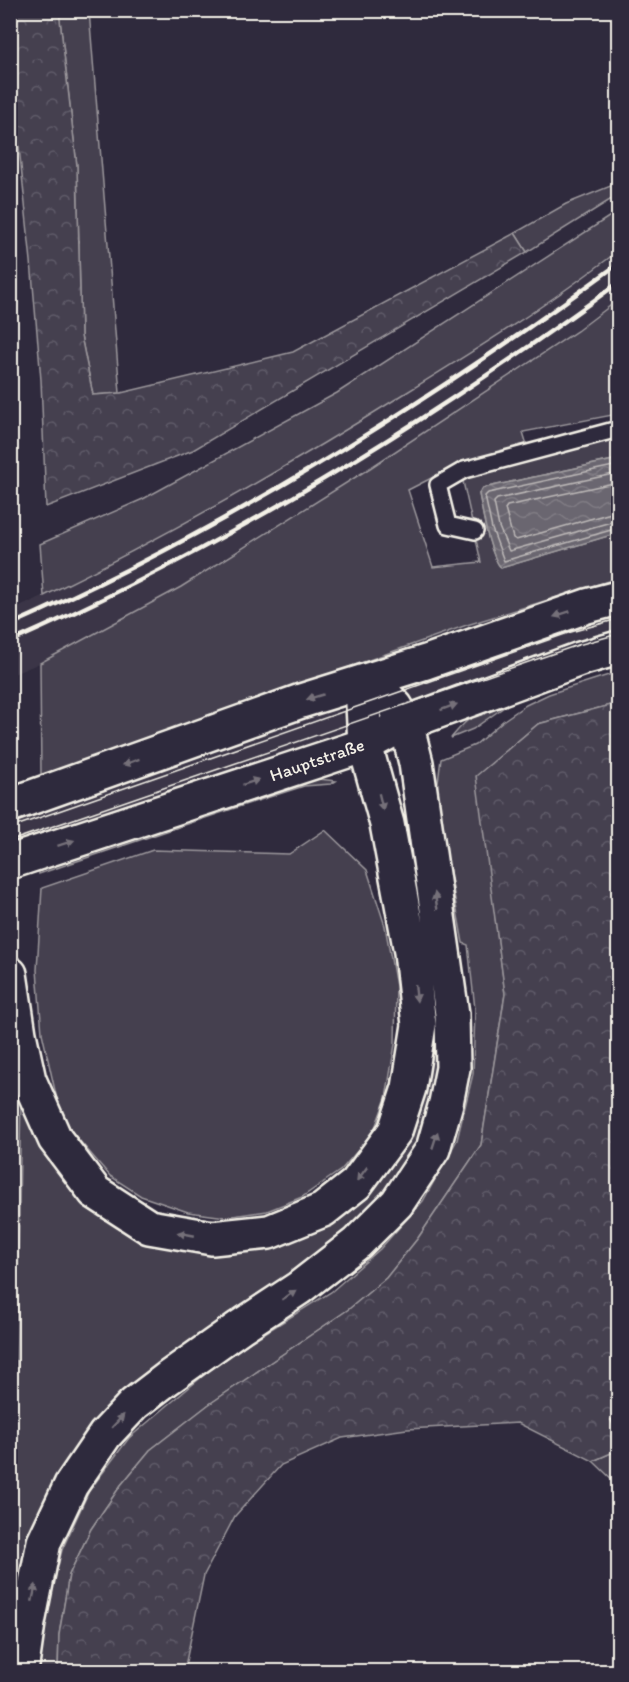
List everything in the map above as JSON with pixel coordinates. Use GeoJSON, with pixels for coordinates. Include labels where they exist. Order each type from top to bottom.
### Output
{"type":"FeatureCollection","features":[{"type":"Feature","properties":{"kind":"main road"},"geometry":{"type":"LineString","coordinates":[[10,805],[301,701],[371,680],[587,606],[618,598]]}},
{"type":"Feature","properties":{"kind":"main road","name":"Hauptstraße"},"geometry":{"type":"LineString","coordinates":[[10,862],[365,745],[406,723],[580,659],[618,648]]}},
{"type":"Feature","properties":{"kind":"main road"},"geometry":{"type":"LineString","coordinates":[[21,1671],[44,1542],[71,1485],[105,1435],[134,1404],[168,1378],[299,1288],[357,1243],[397,1203],[432,1149],[446,1103],[453,1068],[452,1014],[416,763],[406,723],[396,707],[371,680]]}},
{"type":"Feature","properties":{"kind":"main road"},"geometry":{"type":"LineString","coordinates":[[10,974],[29,1080],[55,1139],[95,1192],[149,1227],[212,1239],[269,1232],[323,1210],[356,1184],[395,1131],[409,1088],[419,1024],[411,951],[387,825],[365,745],[363,704],[371,680]]}},
{"type":"Feature","properties":{"kind":"lane"},"geometry":{"type":"LineString","coordinates":[[475,531],[448,525],[438,485],[464,470],[618,429]]}},
{"type":"Feature","properties":{"kind":"shaded area"},"geometry":{"type":"Polygon","coordinates":[[[618,251],[618,300],[577,331],[370,468],[181,587],[40,663],[11,675],[11,611],[90,574],[344,431],[451,365],[618,251]]]}},
{"type":"Feature","properties":{"kind":"shaded area"},"geometry":{"type":"Polygon","coordinates":[[[618,611],[618,641],[416,708],[405,693],[410,682],[618,611]]]}},
{"type":"Feature","properties":{"kind":"shaded area"},"geometry":{"type":"Polygon","coordinates":[[[329,708],[338,711],[344,720],[343,730],[336,738],[11,847],[10,820],[329,708]]]}},
{"type":"Feature","properties":{"kind":"green space"},"geometry":{"type":"Polygon","coordinates":[[[10,11],[59,11],[77,166],[81,336],[93,395],[121,393],[293,352],[515,233],[527,252],[193,450],[46,507],[41,380],[11,71],[10,11]]]}},
{"type":"Feature","properties":{"kind":"green space"},"geometry":{"type":"Polygon","coordinates":[[[59,11],[89,11],[120,393],[93,395],[81,336],[77,166],[59,11]]]}},
{"type":"Feature","properties":{"kind":"green space"},"geometry":{"type":"Polygon","coordinates":[[[618,183],[618,195],[527,252],[515,233],[566,204],[618,183]]]}},
{"type":"Feature","properties":{"kind":"green space"},"geometry":{"type":"Polygon","coordinates":[[[618,211],[618,251],[540,307],[486,343],[271,474],[181,525],[44,596],[40,544],[143,499],[337,393],[618,211]]]}},
{"type":"Feature","properties":{"kind":"green space"},"geometry":{"type":"Polygon","coordinates":[[[618,300],[618,414],[523,432],[527,445],[459,464],[408,490],[433,567],[481,562],[462,477],[618,436],[618,459],[483,488],[479,494],[490,543],[501,568],[618,533],[618,578],[467,625],[41,777],[40,663],[181,587],[370,468],[577,331],[618,300]]]}},
{"type":"Feature","properties":{"kind":"green space"},"geometry":{"type":"Polygon","coordinates":[[[618,672],[618,703],[538,724],[477,776],[505,994],[481,1145],[418,1238],[386,1278],[349,1309],[208,1405],[150,1450],[121,1485],[91,1529],[69,1575],[59,1635],[58,1671],[35,1672],[45,1618],[62,1550],[89,1491],[129,1438],[223,1359],[331,1292],[380,1249],[423,1201],[457,1140],[473,1074],[475,1009],[468,945],[463,943],[436,797],[441,759],[475,745],[526,705],[549,694],[618,672]]]}},
{"type":"Feature","properties":{"kind":"green space"},"geometry":{"type":"Polygon","coordinates":[[[514,700],[473,729],[451,738],[472,716],[493,706],[514,700]]]}},
{"type":"Feature","properties":{"kind":"green space"},"geometry":{"type":"Polygon","coordinates":[[[618,703],[618,1450],[593,1461],[518,1423],[407,1429],[342,1438],[281,1465],[235,1516],[204,1575],[184,1671],[58,1672],[59,1635],[69,1575],[91,1529],[121,1485],[150,1450],[208,1405],[349,1309],[386,1278],[418,1238],[481,1145],[505,994],[476,776],[538,724],[618,703]]]}},
{"type":"Feature","properties":{"kind":"green space"},"geometry":{"type":"Polygon","coordinates":[[[319,779],[336,781],[331,784],[304,786],[39,874],[39,868],[303,781],[319,779]]]}},
{"type":"Feature","properties":{"kind":"green space"},"geometry":{"type":"Polygon","coordinates":[[[325,830],[367,870],[385,926],[396,986],[395,1044],[386,1098],[373,1133],[341,1170],[302,1197],[267,1211],[226,1217],[188,1212],[141,1196],[110,1176],[72,1132],[58,1104],[42,1033],[37,970],[42,888],[153,850],[289,854],[325,830]]]}},
{"type":"Feature","properties":{"kind":"green space"},"geometry":{"type":"Polygon","coordinates":[[[418,858],[443,1018],[438,1092],[426,1138],[358,1231],[122,1404],[12,1618],[21,1092],[127,1225],[307,1230],[415,1109],[405,860],[418,858]]]}},
{"type":"Feature","properties":{"kind":"green space"},"geometry":{"type":"Polygon","coordinates":[[[618,1450],[618,1485],[593,1461],[618,1450]]]}},
{"type":"Feature","properties":{"kind":"water"},"geometry":{"type":"Polygon","coordinates":[[[618,459],[618,533],[501,568],[493,553],[485,522],[479,494],[483,488],[618,459]]]}},
{"type":"Feature","properties":{"kind":"building"},"geometry":{"type":"Polygon","coordinates":[[[618,1417],[618,1437],[611,1420],[618,1417]]]}},
{"type":"Feature","properties":{"kind":"tram line"},"geometry":{"type":"LineString","coordinates":[[10,828],[571,632],[618,619]]}},
{"type":"Feature","properties":{"kind":"tram line"},"geometry":{"type":"LineString","coordinates":[[10,841],[578,645],[618,634]]}},
{"type":"Feature","properties":{"kind":"railway"},"geometry":{"type":"LineString","coordinates":[[10,625],[170,548],[324,461],[474,365],[618,264]]}},
{"type":"Feature","properties":{"kind":"railway"},"geometry":{"type":"LineString","coordinates":[[10,642],[169,565],[324,479],[473,384],[618,283]]}}]}
